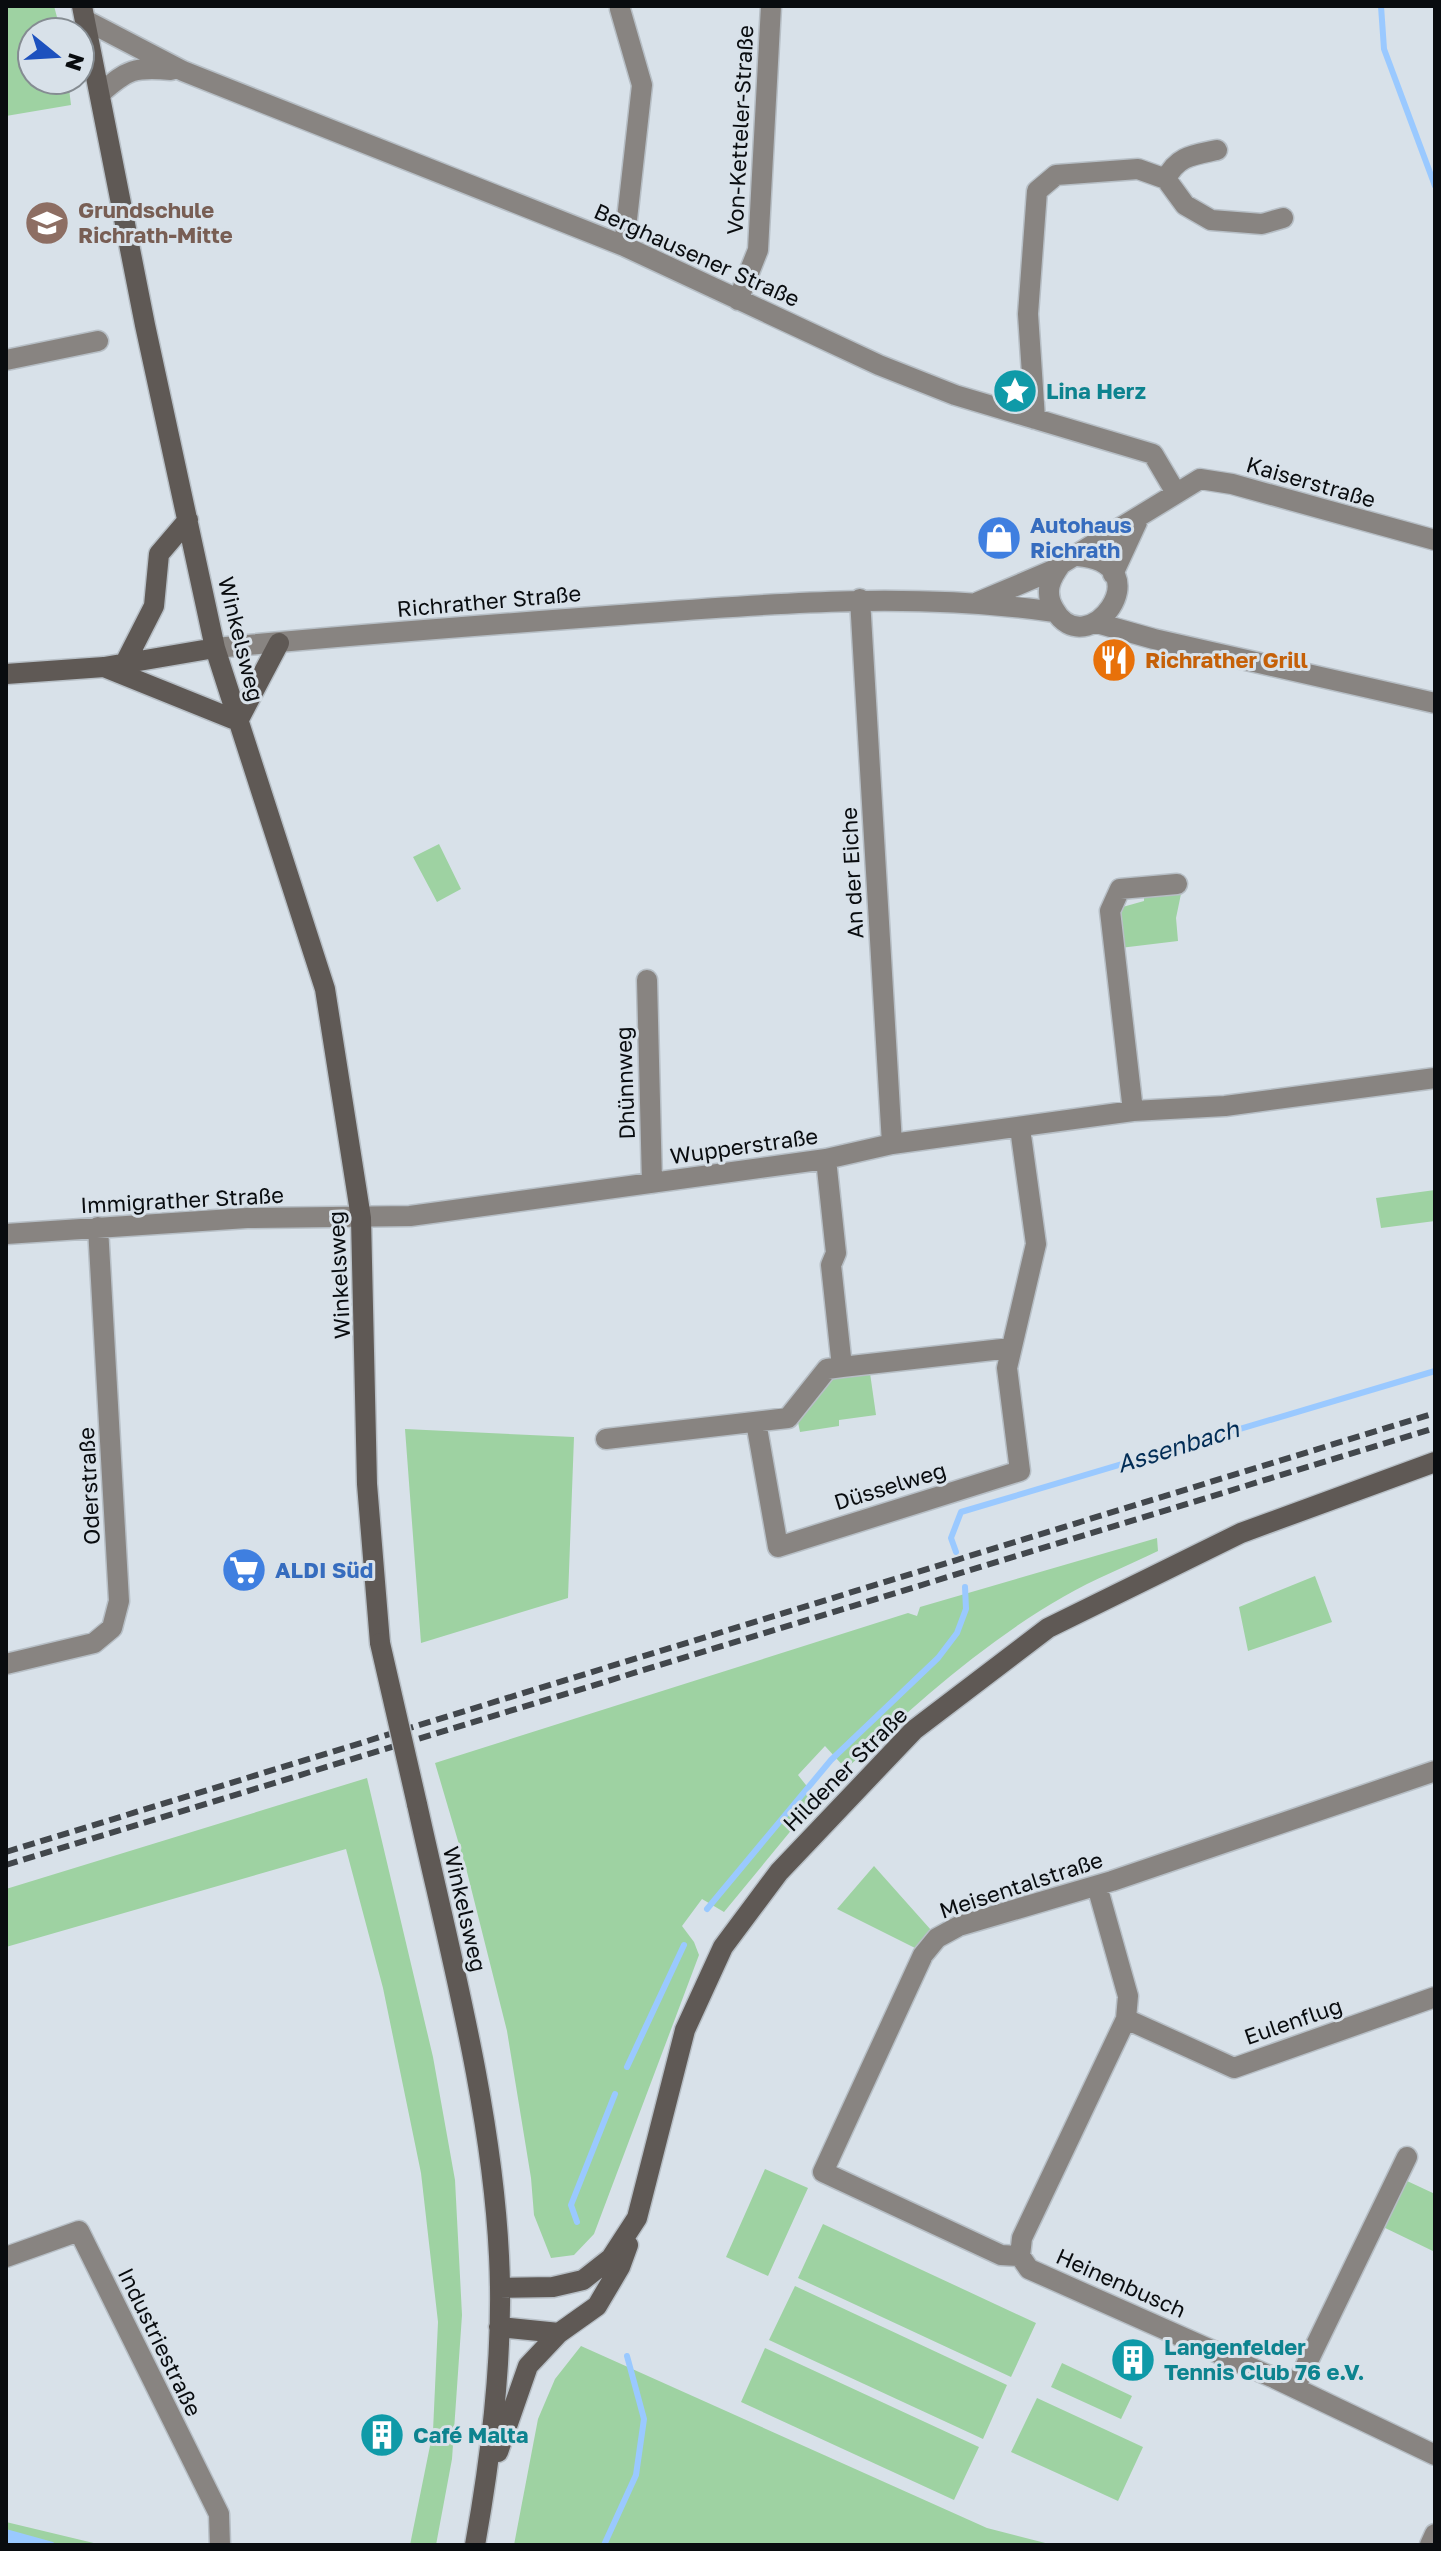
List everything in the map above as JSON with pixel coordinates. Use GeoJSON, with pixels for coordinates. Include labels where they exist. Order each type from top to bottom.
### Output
{"type":"FeatureCollection","features":[{"type":"Feature","properties":{"kind":"main road","name":"Winkelsweg"},"geometry":{"type":"LineString","coordinates":[[85,14],[145,325],[215,648],[325,989],[361,1218],[367,1484],[380,1643],[469,2039],[494,2203],[500,2288],[499,2327],[485,2494],[475,2545]]}},
{"type":"Feature","properties":{"kind":"main road"},"geometry":{"type":"LineString","coordinates":[[125,663],[154,606],[159,554],[188,520]]}},
{"type":"Feature","properties":{"kind":"main road"},"geometry":{"type":"LineString","coordinates":[[104,667],[238,721],[279,643]]}},
{"type":"Feature","properties":{"kind":"main road","name":"Richrather Straße"},"geometry":{"type":"LineString","coordinates":[[6,674],[104,667],[215,648]]}},
{"type":"Feature","properties":{"kind":"main road","name":"Hildener Straße"},"geometry":{"type":"LineString","coordinates":[[500,2288],[553,2287],[583,2280],[611,2258],[637,2218],[685,2030],[723,1947],[779,1872],[914,1730],[1048,1628],[1241,1533],[1435,1462]]}},
{"type":"Feature","properties":{"kind":"main road"},"geometry":{"type":"LineString","coordinates":[[485,2494],[528,2366],[559,2333],[597,2306],[620,2267],[637,2218]]}},
{"type":"Feature","properties":{"kind":"main road"},"geometry":{"type":"LineString","coordinates":[[499,2327],[559,2333]]}},
{"type":"Feature","properties":{"kind":"street","name":"Von-Ketteler-Straße"},"geometry":{"type":"LineString","coordinates":[[738,300],[758,250],[771,6]]}},
{"type":"Feature","properties":{"kind":"street"},"geometry":{"type":"LineString","coordinates":[[620,9],[642,85],[624,246]]}},
{"type":"Feature","properties":{"kind":"street","name":"Berghausener Straße"},"geometry":{"type":"LineString","coordinates":[[85,14],[183,71],[624,246],[879,365],[955,395],[1153,454],[1176,493]]}},
{"type":"Feature","properties":{"kind":"street","name":"Berghausener Straße"},"geometry":{"type":"LineString","coordinates":[[101,93],[126,71],[140,67],[183,71]]}},
{"type":"Feature","properties":{"kind":"street"},"geometry":{"type":"LineString","coordinates":[[1166,179],[1173,165],[1185,156],[1217,150]]}},
{"type":"Feature","properties":{"kind":"street"},"geometry":{"type":"LineString","coordinates":[[1035,419],[1028,314],[1037,191],[1056,175],[1138,169],[1166,179],[1185,205],[1211,220],[1262,224],[1283,218]]}},
{"type":"Feature","properties":{"kind":"street"},"geometry":{"type":"LineString","coordinates":[[6,360],[98,341]]}},
{"type":"Feature","properties":{"kind":"street","name":"Kaiserstraße"},"geometry":{"type":"LineString","coordinates":[[1176,493],[1200,479],[1232,484],[1435,540]]}},
{"type":"Feature","properties":{"kind":"street"},"geometry":{"type":"LineString","coordinates":[[1078,556],[1095,558],[1113,574],[1117,582],[1117,598],[1110,613],[1097,623],[1082,626],[1067,622],[1055,612],[1048,596],[1050,579],[1058,568],[1176,493]]}},
{"type":"Feature","properties":{"kind":"street"},"geometry":{"type":"LineString","coordinates":[[1113,574],[1120,552],[1141,515]]}},
{"type":"Feature","properties":{"kind":"street","name":"Richrather Straße"},"geometry":{"type":"LineString","coordinates":[[978,602],[1058,568]]}},
{"type":"Feature","properties":{"kind":"street","name":"Richrather Straße"},"geometry":{"type":"LineString","coordinates":[[215,648],[860,599],[978,602],[1055,612]]}},
{"type":"Feature","properties":{"kind":"street","name":"An der Eiche"},"geometry":{"type":"LineString","coordinates":[[860,599],[892,1144]]}},
{"type":"Feature","properties":{"kind":"street"},"geometry":{"type":"LineString","coordinates":[[1097,623],[1129,634],[1435,703]]}},
{"type":"Feature","properties":{"kind":"street"},"geometry":{"type":"LineString","coordinates":[[1133,1111],[1110,911],[1120,889],[1177,884]]}},
{"type":"Feature","properties":{"kind":"street","name":"Dhünnweg"},"geometry":{"type":"LineString","coordinates":[[647,980],[652,1183]]}},
{"type":"Feature","properties":{"kind":"street","name":"Wupperstraße"},"geometry":{"type":"LineString","coordinates":[[361,1218],[410,1216],[826,1159],[892,1144],[1133,1111],[1225,1106],[1435,1078]]}},
{"type":"Feature","properties":{"kind":"street","name":"Düsselweg"},"geometry":{"type":"LineString","coordinates":[[756,1422],[778,1547],[1020,1471],[1007,1368],[1036,1244],[1020,1128]]}},
{"type":"Feature","properties":{"kind":"street"},"geometry":{"type":"LineString","coordinates":[[826,1159],[836,1253],[831,1265],[842,1367]]}},
{"type":"Feature","properties":{"kind":"street","name":"Immigrather Straße"},"geometry":{"type":"LineString","coordinates":[[6,1234],[247,1218],[361,1218]]}},
{"type":"Feature","properties":{"kind":"street","name":"Oderstraße"},"geometry":{"type":"LineString","coordinates":[[6,1664],[94,1643],[112,1628],[119,1601],[98,1227]]}},
{"type":"Feature","properties":{"kind":"street"},"geometry":{"type":"LineString","coordinates":[[606,1439],[788,1418],[827,1369],[1011,1348]]}},
{"type":"Feature","properties":{"kind":"street","name":"Meisentalstraße"},"geometry":{"type":"LineString","coordinates":[[1020,2256],[1001,2255],[823,2172],[923,1955],[937,1938],[959,1926],[1097,1886],[1435,1771]]}},
{"type":"Feature","properties":{"kind":"street"},"geometry":{"type":"LineString","coordinates":[[1020,2256],[1022,2238],[1126,2019],[1128,1996],[1097,1886]]}},
{"type":"Feature","properties":{"kind":"street","name":"Eulenflug"},"geometry":{"type":"LineString","coordinates":[[1126,2019],[1234,2068],[1435,1997]]}},
{"type":"Feature","properties":{"kind":"street"},"geometry":{"type":"LineString","coordinates":[[1295,2388],[1407,2157]]}},
{"type":"Feature","properties":{"kind":"street","name":"Industriestraße"},"geometry":{"type":"LineString","coordinates":[[6,2257],[79,2231],[219,2514],[220,2545]]}},
{"type":"Feature","properties":{"kind":"street","name":"Heinenbusch"},"geometry":{"type":"LineString","coordinates":[[1020,2256],[1029,2269],[1295,2388],[1435,2455]]}},
{"type":"Feature","properties":{"kind":"street"},"geometry":{"type":"LineString","coordinates":[[1430,2545],[1435,2534]]}},
{"type":"Feature","properties":{"kind":"green space"},"geometry":{"type":"Polygon","coordinates":[[[6,6],[54,6],[57,16],[16,16],[16,96],[70,96],[71,105],[6,116],[6,6]]]}},
{"type":"Feature","properties":{"kind":"green space"},"geometry":{"type":"Polygon","coordinates":[[[439,844],[461,889],[437,902],[413,857],[439,844]]]}},
{"type":"Feature","properties":{"kind":"green space"},"geometry":{"type":"Polygon","coordinates":[[[1182,889],[1176,918],[1178,941],[1120,948],[1119,908],[1144,901],[1144,894],[1182,889]]]}},
{"type":"Feature","properties":{"kind":"green space"},"geometry":{"type":"Polygon","coordinates":[[[1435,1190],[1435,1221],[1381,1228],[1376,1198],[1435,1190]]]}},
{"type":"Feature","properties":{"kind":"green space"},"geometry":{"type":"Polygon","coordinates":[[[870,1373],[876,1415],[839,1420],[839,1426],[800,1432],[798,1422],[831,1379],[870,1373]]]}},
{"type":"Feature","properties":{"kind":"green space"},"geometry":{"type":"Polygon","coordinates":[[[405,1429],[574,1437],[568,1598],[421,1643],[405,1429]]]}},
{"type":"Feature","properties":{"kind":"green space"},"geometry":{"type":"Polygon","coordinates":[[[1157,1538],[1158,1551],[1063,1597],[1005,1634],[923,1699],[846,1769],[825,1746],[798,1775],[817,1799],[724,1912],[702,1899],[682,1926],[699,1955],[594,2234],[574,2255],[551,2258],[534,2215],[531,2178],[507,2031],[466,1868],[435,1763],[908,1613],[917,1616],[920,1607],[1157,1538]]]}},
{"type":"Feature","properties":{"kind":"green space"},"geometry":{"type":"Polygon","coordinates":[[[1315,1576],[1332,1622],[1248,1651],[1239,1607],[1315,1576]]]}},
{"type":"Feature","properties":{"kind":"green space"},"geometry":{"type":"Polygon","coordinates":[[[367,1778],[433,2057],[455,2180],[462,2315],[452,2459],[436,2545],[410,2545],[433,2431],[438,2322],[421,2173],[383,1988],[346,1849],[6,1947],[6,1889],[367,1778]]]}},
{"type":"Feature","properties":{"kind":"green space"},"geometry":{"type":"Polygon","coordinates":[[[874,1866],[931,1930],[915,1948],[837,1909],[874,1866]]]}},
{"type":"Feature","properties":{"kind":"green space"},"geometry":{"type":"Polygon","coordinates":[[[765,2169],[808,2188],[768,2276],[726,2257],[765,2169]]]}},
{"type":"Feature","properties":{"kind":"green space"},"geometry":{"type":"Polygon","coordinates":[[[1405,2180],[1435,2194],[1435,2252],[1381,2226],[1405,2180]]]}},
{"type":"Feature","properties":{"kind":"green space"},"geometry":{"type":"Polygon","coordinates":[[[823,2224],[1036,2323],[1011,2377],[798,2278],[823,2224]]]}},
{"type":"Feature","properties":{"kind":"green space"},"geometry":{"type":"Polygon","coordinates":[[[795,2286],[1007,2385],[983,2439],[769,2340],[795,2286]]]}},
{"type":"Feature","properties":{"kind":"green space"},"geometry":{"type":"Polygon","coordinates":[[[581,2346],[987,2528],[1053,2545],[514,2545],[538,2419],[555,2379],[581,2346]]]}},
{"type":"Feature","properties":{"kind":"green space"},"geometry":{"type":"Polygon","coordinates":[[[765,2348],[979,2447],[954,2500],[741,2402],[765,2348]]]}},
{"type":"Feature","properties":{"kind":"green space"},"geometry":{"type":"Polygon","coordinates":[[[1062,2363],[1132,2396],[1121,2419],[1051,2387],[1062,2363]]]}},
{"type":"Feature","properties":{"kind":"green space"},"geometry":{"type":"Polygon","coordinates":[[[1037,2398],[1143,2447],[1118,2501],[1011,2452],[1037,2398]]]}},
{"type":"Feature","properties":{"kind":"green space"},"geometry":{"type":"Polygon","coordinates":[[[6,2522],[102,2545],[6,2545],[6,2522]]]}},
{"type":"Feature","properties":{"kind":"water"},"geometry":{"type":"Polygon","coordinates":[[[6,2529],[53,2542],[57,2545],[6,2545],[6,2529]]]}},
{"type":"Feature","properties":{"kind":"waterway"},"geometry":{"type":"LineString","coordinates":[[1381,6],[1384,49],[1435,186]]}},
{"type":"Feature","properties":{"kind":"waterway","name":"Assenbach"},"geometry":{"type":"LineString","coordinates":[[956,1552],[951,1538],[961,1512],[1435,1371]]}},
{"type":"Feature","properties":{"kind":"waterway","name":"Assenbach"},"geometry":{"type":"LineString","coordinates":[[707,1909],[831,1760],[938,1658],[957,1633],[966,1609],[965,1587]]}},
{"type":"Feature","properties":{"kind":"waterway","name":"Assenbach"},"geometry":{"type":"LineString","coordinates":[[627,2067],[684,1945]]}},
{"type":"Feature","properties":{"kind":"waterway","name":"Assenbach"},"geometry":{"type":"LineString","coordinates":[[577,2222],[571,2205],[615,2094]]}},
{"type":"Feature","properties":{"kind":"waterway","name":"Assenbach"},"geometry":{"type":"LineString","coordinates":[[604,2545],[636,2475],[644,2419],[627,2356]]}},
{"type":"Feature","properties":{"kind":"railway"},"geometry":{"type":"LineString","coordinates":[[6,1852],[1435,1413]]}},
{"type":"Feature","properties":{"kind":"railway"},"geometry":{"type":"LineString","coordinates":[[6,1865],[1435,1428]]}},
{"type":"Feature","properties":{"kind":"place","name":"Grundschule Richrath-Mitte"},"geometry":{"type":"Point","coordinates":[47,223]}},
{"type":"Feature","properties":{"kind":"place","name":"Lina Herz"},"geometry":{"type":"Point","coordinates":[1015,391]}},
{"type":"Feature","properties":{"kind":"place","name":"Autohaus Richrath"},"geometry":{"type":"Point","coordinates":[999,538]}},
{"type":"Feature","properties":{"kind":"place","name":"Richrather Grill"},"geometry":{"type":"Point","coordinates":[1114,660]}},
{"type":"Feature","properties":{"kind":"place","name":"ALDI Süd"},"geometry":{"type":"Point","coordinates":[244,1570]}},
{"type":"Feature","properties":{"kind":"place","name":"Langenfelder Tennis Club 76 e.V."},"geometry":{"type":"Point","coordinates":[1133,2360]}},
{"type":"Feature","properties":{"kind":"place","name":"Café Malta"},"geometry":{"type":"Point","coordinates":[382,2435]}}]}
